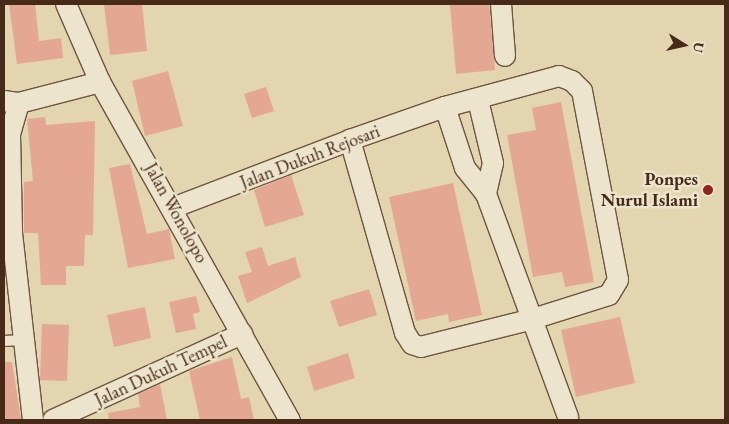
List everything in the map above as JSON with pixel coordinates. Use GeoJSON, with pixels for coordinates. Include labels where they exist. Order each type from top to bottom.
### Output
{"type":"FeatureCollection","features":[{"type":"Feature","properties":{"kind":"street","name":"Jalan Wonolopo"},"geometry":{"type":"LineString","coordinates":[[66,4],[100,82],[174,207],[290,420]]}},
{"type":"Feature","properties":{"kind":"street"},"geometry":{"type":"LineString","coordinates":[[501,4],[505,56]]}},
{"type":"Feature","properties":{"kind":"street","name":"Jalan Dukuh Rejosari"},"geometry":{"type":"LineString","coordinates":[[174,207],[350,140],[445,107],[478,100],[559,76],[572,81],[582,91],[618,280],[609,295],[533,319],[421,346],[412,344],[405,334],[350,140]]}},
{"type":"Feature","properties":{"kind":"street"},"geometry":{"type":"LineString","coordinates":[[33,420],[14,341],[8,232],[12,102],[100,82]]}},
{"type":"Feature","properties":{"kind":"street"},"geometry":{"type":"LineString","coordinates":[[478,100],[493,164],[486,194]]}},
{"type":"Feature","properties":{"kind":"street"},"geometry":{"type":"LineString","coordinates":[[445,107],[465,168],[486,194],[568,417]]}},
{"type":"Feature","properties":{"kind":"street","name":"Jalan Dukuh Tempel"},"geometry":{"type":"LineString","coordinates":[[52,420],[242,334]]}},
{"type":"Feature","properties":{"kind":"building"},"geometry":{"type":"Polygon","coordinates":[[[9,4],[35,4],[39,41],[61,38],[63,58],[17,64],[9,4]]]}},
{"type":"Feature","properties":{"kind":"building"},"geometry":{"type":"Polygon","coordinates":[[[104,4],[142,4],[147,51],[110,55],[104,4]]]}},
{"type":"Feature","properties":{"kind":"building"},"geometry":{"type":"Polygon","coordinates":[[[450,4],[489,4],[495,70],[456,74],[450,4]]]}},
{"type":"Feature","properties":{"kind":"building"},"geometry":{"type":"Polygon","coordinates":[[[168,71],[183,126],[145,136],[132,81],[168,71]]]}},
{"type":"Feature","properties":{"kind":"building"},"geometry":{"type":"Polygon","coordinates":[[[266,87],[274,111],[252,118],[244,94],[266,87]]]}},
{"type":"Feature","properties":{"kind":"building"},"geometry":{"type":"Polygon","coordinates":[[[561,102],[594,282],[565,287],[562,272],[533,277],[507,135],[536,130],[532,108],[561,102]]]}},
{"type":"Feature","properties":{"kind":"building"},"geometry":{"type":"Polygon","coordinates":[[[45,117],[46,125],[95,121],[93,235],[85,235],[84,266],[66,266],[66,285],[41,285],[38,233],[24,233],[24,182],[33,181],[27,119],[45,117]]]}},
{"type":"Feature","properties":{"kind":"building"},"geometry":{"type":"Polygon","coordinates":[[[130,164],[147,234],[169,229],[175,259],[128,268],[109,168],[130,164]]]}},
{"type":"Feature","properties":{"kind":"building"},"geometry":{"type":"Polygon","coordinates":[[[291,175],[304,215],[265,227],[254,190],[291,175]]]}},
{"type":"Feature","properties":{"kind":"building"},"geometry":{"type":"Polygon","coordinates":[[[453,183],[482,315],[449,322],[448,314],[416,321],[389,197],[453,183]]]}},
{"type":"Feature","properties":{"kind":"building"},"geometry":{"type":"Polygon","coordinates":[[[262,247],[268,266],[295,257],[301,277],[247,303],[238,276],[252,272],[245,252],[262,247]]]}},
{"type":"Feature","properties":{"kind":"building"},"geometry":{"type":"Polygon","coordinates":[[[369,289],[377,315],[339,327],[330,301],[369,289]]]}},
{"type":"Feature","properties":{"kind":"building"},"geometry":{"type":"Polygon","coordinates":[[[196,296],[200,312],[193,314],[196,329],[176,333],[169,302],[196,296]]]}},
{"type":"Feature","properties":{"kind":"building"},"geometry":{"type":"Polygon","coordinates":[[[145,307],[151,338],[114,347],[107,315],[145,307]]]}},
{"type":"Feature","properties":{"kind":"building"},"geometry":{"type":"Polygon","coordinates":[[[620,317],[635,383],[576,397],[561,330],[620,317]]]}},
{"type":"Feature","properties":{"kind":"building"},"geometry":{"type":"Polygon","coordinates":[[[42,324],[69,325],[67,381],[40,380],[42,324]]]}},
{"type":"Feature","properties":{"kind":"building"},"geometry":{"type":"Polygon","coordinates":[[[348,353],[355,378],[314,391],[307,367],[348,353]]]}},
{"type":"Feature","properties":{"kind":"building"},"geometry":{"type":"Polygon","coordinates":[[[232,357],[241,399],[249,397],[254,420],[200,420],[189,371],[232,357]]]}},
{"type":"Feature","properties":{"kind":"building"},"geometry":{"type":"Polygon","coordinates":[[[4,362],[12,362],[21,420],[4,420],[4,362]]]}},
{"type":"Feature","properties":{"kind":"building"},"geometry":{"type":"Polygon","coordinates":[[[160,384],[167,420],[109,420],[108,413],[140,407],[138,394],[160,384]]]}},
{"type":"Feature","properties":{"kind":"place","name":"Ponpes Nurul Islami"},"geometry":{"type":"Point","coordinates":[708,190]}}]}
